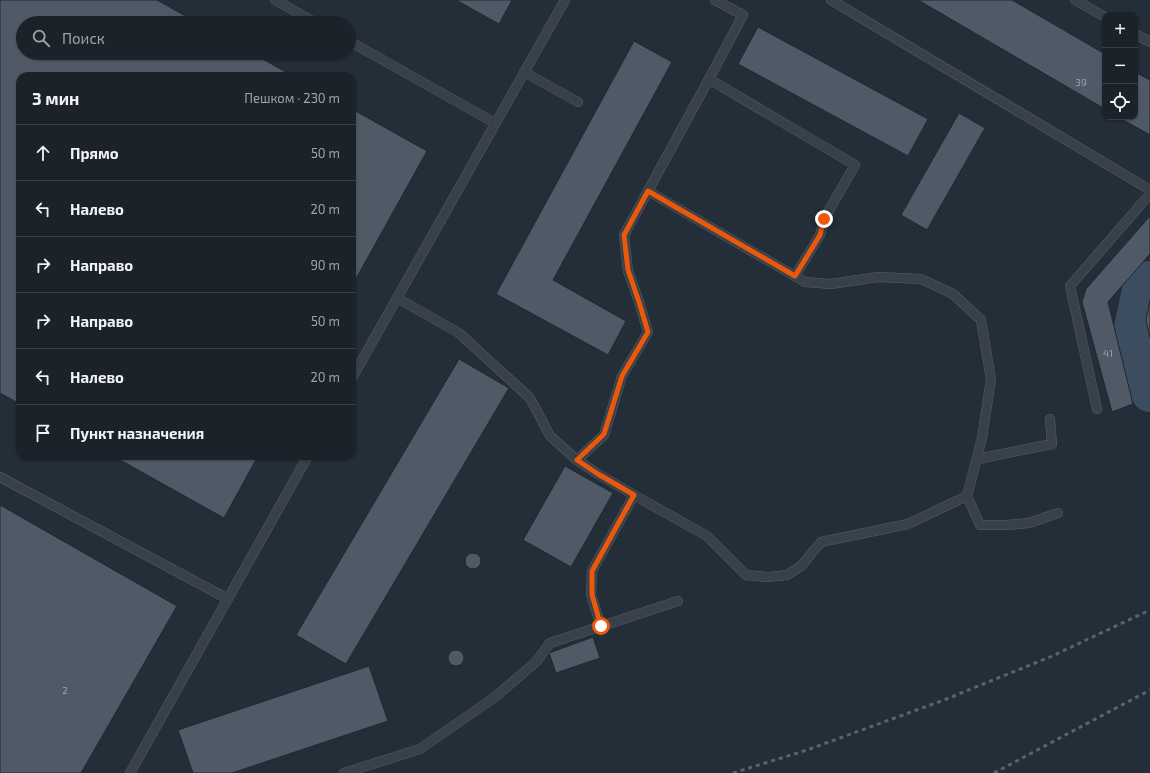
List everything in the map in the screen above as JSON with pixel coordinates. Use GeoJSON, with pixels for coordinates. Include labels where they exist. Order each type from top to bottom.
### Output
{"type":"FeatureCollection","features":[{"type":"Feature","properties":{"kind":"lane"},"geometry":{"type":"LineString","coordinates":[[275,0],[304,16]]}},
{"type":"Feature","properties":{"kind":"lane"},"geometry":{"type":"LineString","coordinates":[[356,371],[565,0]]}},
{"type":"Feature","properties":{"kind":"lane"},"geometry":{"type":"LineString","coordinates":[[577,460],[604,434],[622,376],[648,332],[628,270],[624,235],[710,79],[743,15],[715,0]]}},
{"type":"Feature","properties":{"kind":"lane"},"geometry":{"type":"LineString","coordinates":[[831,0],[1150,190]]}},
{"type":"Feature","properties":{"kind":"lane"},"geometry":{"type":"LineString","coordinates":[[1074,0],[1102,15]]}},
{"type":"Feature","properties":{"kind":"lane"},"geometry":{"type":"LineString","coordinates":[[1138,36],[1150,42]]}},
{"type":"Feature","properties":{"kind":"lane"},"geometry":{"type":"LineString","coordinates":[[356,45],[495,123]]}},
{"type":"Feature","properties":{"kind":"lane"},"geometry":{"type":"LineString","coordinates":[[524,72],[578,102]]}},
{"type":"Feature","properties":{"kind":"lane"},"geometry":{"type":"LineString","coordinates":[[710,79],[855,165],[824,219],[820,235],[795,276]]}},
{"type":"Feature","properties":{"kind":"lane"},"geometry":{"type":"LineString","coordinates":[[648,191],[806,282],[832,284],[878,277],[921,279],[953,294],[981,320],[991,379],[982,438],[966,496],[980,525],[1029,524],[1058,513]]}},
{"type":"Feature","properties":{"kind":"lane"},"geometry":{"type":"LineString","coordinates":[[1097,410],[1070,286],[1150,194]]}},
{"type":"Feature","properties":{"kind":"lane"},"geometry":{"type":"LineString","coordinates":[[397,298],[459,333],[530,398],[550,436],[577,460],[598,474],[707,536],[746,575],[768,577],[787,575],[801,566],[821,542],[908,524],[966,496]]}},
{"type":"Feature","properties":{"kind":"lane"},"geometry":{"type":"LineString","coordinates":[[976,459],[1052,444],[1050,419]]}},
{"type":"Feature","properties":{"kind":"lane"},"geometry":{"type":"LineString","coordinates":[[130,773],[306,460]]}},
{"type":"Feature","properties":{"kind":"lane"},"geometry":{"type":"LineString","coordinates":[[0,476],[228,599]]}},
{"type":"Feature","properties":{"kind":"lane"},"geometry":{"type":"LineString","coordinates":[[601,626],[592,595],[592,571],[634,495]]}},
{"type":"Feature","properties":{"kind":"lane"},"geometry":{"type":"LineString","coordinates":[[344,773],[420,749],[495,696],[536,662],[550,643],[678,601]]}},
{"type":"Feature","properties":{"kind":"building"},"geometry":{"type":"Polygon","coordinates":[[[0,0],[157,0],[186,16],[16,16],[16,60],[264,60],[286,72],[16,72],[16,402],[0,393],[0,0]]]}},
{"type":"Feature","properties":{"kind":"building"},"geometry":{"type":"Polygon","coordinates":[[[456,0],[512,0],[499,24],[456,0]]]}},
{"type":"Feature","properties":{"kind":"building"},"geometry":{"type":"Polygon","coordinates":[[[918,0],[1012,0],[1102,52],[1102,107],[918,0]]]}},
{"type":"Feature","properties":{"kind":"building"},"geometry":{"type":"Polygon","coordinates":[[[758,27],[928,119],[908,156],[738,64],[758,27]]]}},
{"type":"Feature","properties":{"kind":"building"},"geometry":{"type":"Polygon","coordinates":[[[634,41],[672,62],[553,280],[626,321],[608,355],[496,294],[634,41]]]}},
{"type":"Feature","properties":{"kind":"building"},"geometry":{"type":"Polygon","coordinates":[[[1138,74],[1150,80],[1150,135],[1123,120],[1138,120],[1138,74]]]}},
{"type":"Feature","properties":{"kind":"building"},"geometry":{"type":"Polygon","coordinates":[[[356,111],[427,151],[356,279],[356,111]]]}},
{"type":"Feature","properties":{"kind":"building"},"geometry":{"type":"Polygon","coordinates":[[[959,113],[985,128],[927,230],[901,215],[959,113]]]}},
{"type":"Feature","properties":{"kind":"building"},"geometry":{"type":"Polygon","coordinates":[[[1150,216],[1150,254],[1108,302],[1133,404],[1112,412],[1082,302],[1086,289],[1150,216]]]}},
{"type":"Feature","properties":{"kind":"building"},"geometry":{"type":"Polygon","coordinates":[[[1150,300],[1150,338],[1146,320],[1150,300]]]}},
{"type":"Feature","properties":{"kind":"building"},"geometry":{"type":"Polygon","coordinates":[[[459,359],[509,388],[346,664],[296,635],[459,359]]]}},
{"type":"Feature","properties":{"kind":"building"},"geometry":{"type":"Polygon","coordinates":[[[120,460],[256,460],[224,518],[120,460]]]}},
{"type":"Feature","properties":{"kind":"building"},"geometry":{"type":"Polygon","coordinates":[[[565,466],[613,493],[571,567],[523,540],[565,466]]]}},
{"type":"Feature","properties":{"kind":"building"},"geometry":{"type":"Polygon","coordinates":[[[0,505],[177,606],[81,773],[0,773],[0,505]]]}},
{"type":"Feature","properties":{"kind":"building"},"geometry":{"type":"Polygon","coordinates":[[[473,553],[479,555],[481,561],[479,567],[473,569],[467,567],[465,561],[467,555],[473,553]]]}},
{"type":"Feature","properties":{"kind":"building"},"geometry":{"type":"Polygon","coordinates":[[[593,637],[600,658],[556,673],[549,653],[593,637]]]}},
{"type":"Feature","properties":{"kind":"building"},"geometry":{"type":"Polygon","coordinates":[[[456,650],[462,652],[464,658],[462,664],[456,666],[450,664],[448,658],[450,652],[456,650]]]}},
{"type":"Feature","properties":{"kind":"building"},"geometry":{"type":"Polygon","coordinates":[[[369,666],[388,721],[232,773],[193,773],[178,730],[369,666]]]}},
{"type":"Feature","properties":{"kind":"waterway"},"geometry":{"type":"LineString","coordinates":[[1150,280],[1142,286],[1133,328],[1150,393]]}},
{"type":"Feature","properties":{"kind":"railway"},"geometry":{"type":"LineString","coordinates":[[733,773],[807,750],[944,700],[1050,657],[1150,610]]}},
{"type":"Feature","properties":{"kind":"railway"},"geometry":{"type":"LineString","coordinates":[[994,773],[1150,690]]}},
{"type":"Feature","properties":{"kind":"route"},"geometry":{"type":"LineString","coordinates":[[601,626],[592,595],[592,571],[634,495],[577,460],[604,434],[622,376],[648,332],[628,270],[624,235],[648,191],[795,276],[820,235],[824,219]]}}]}
